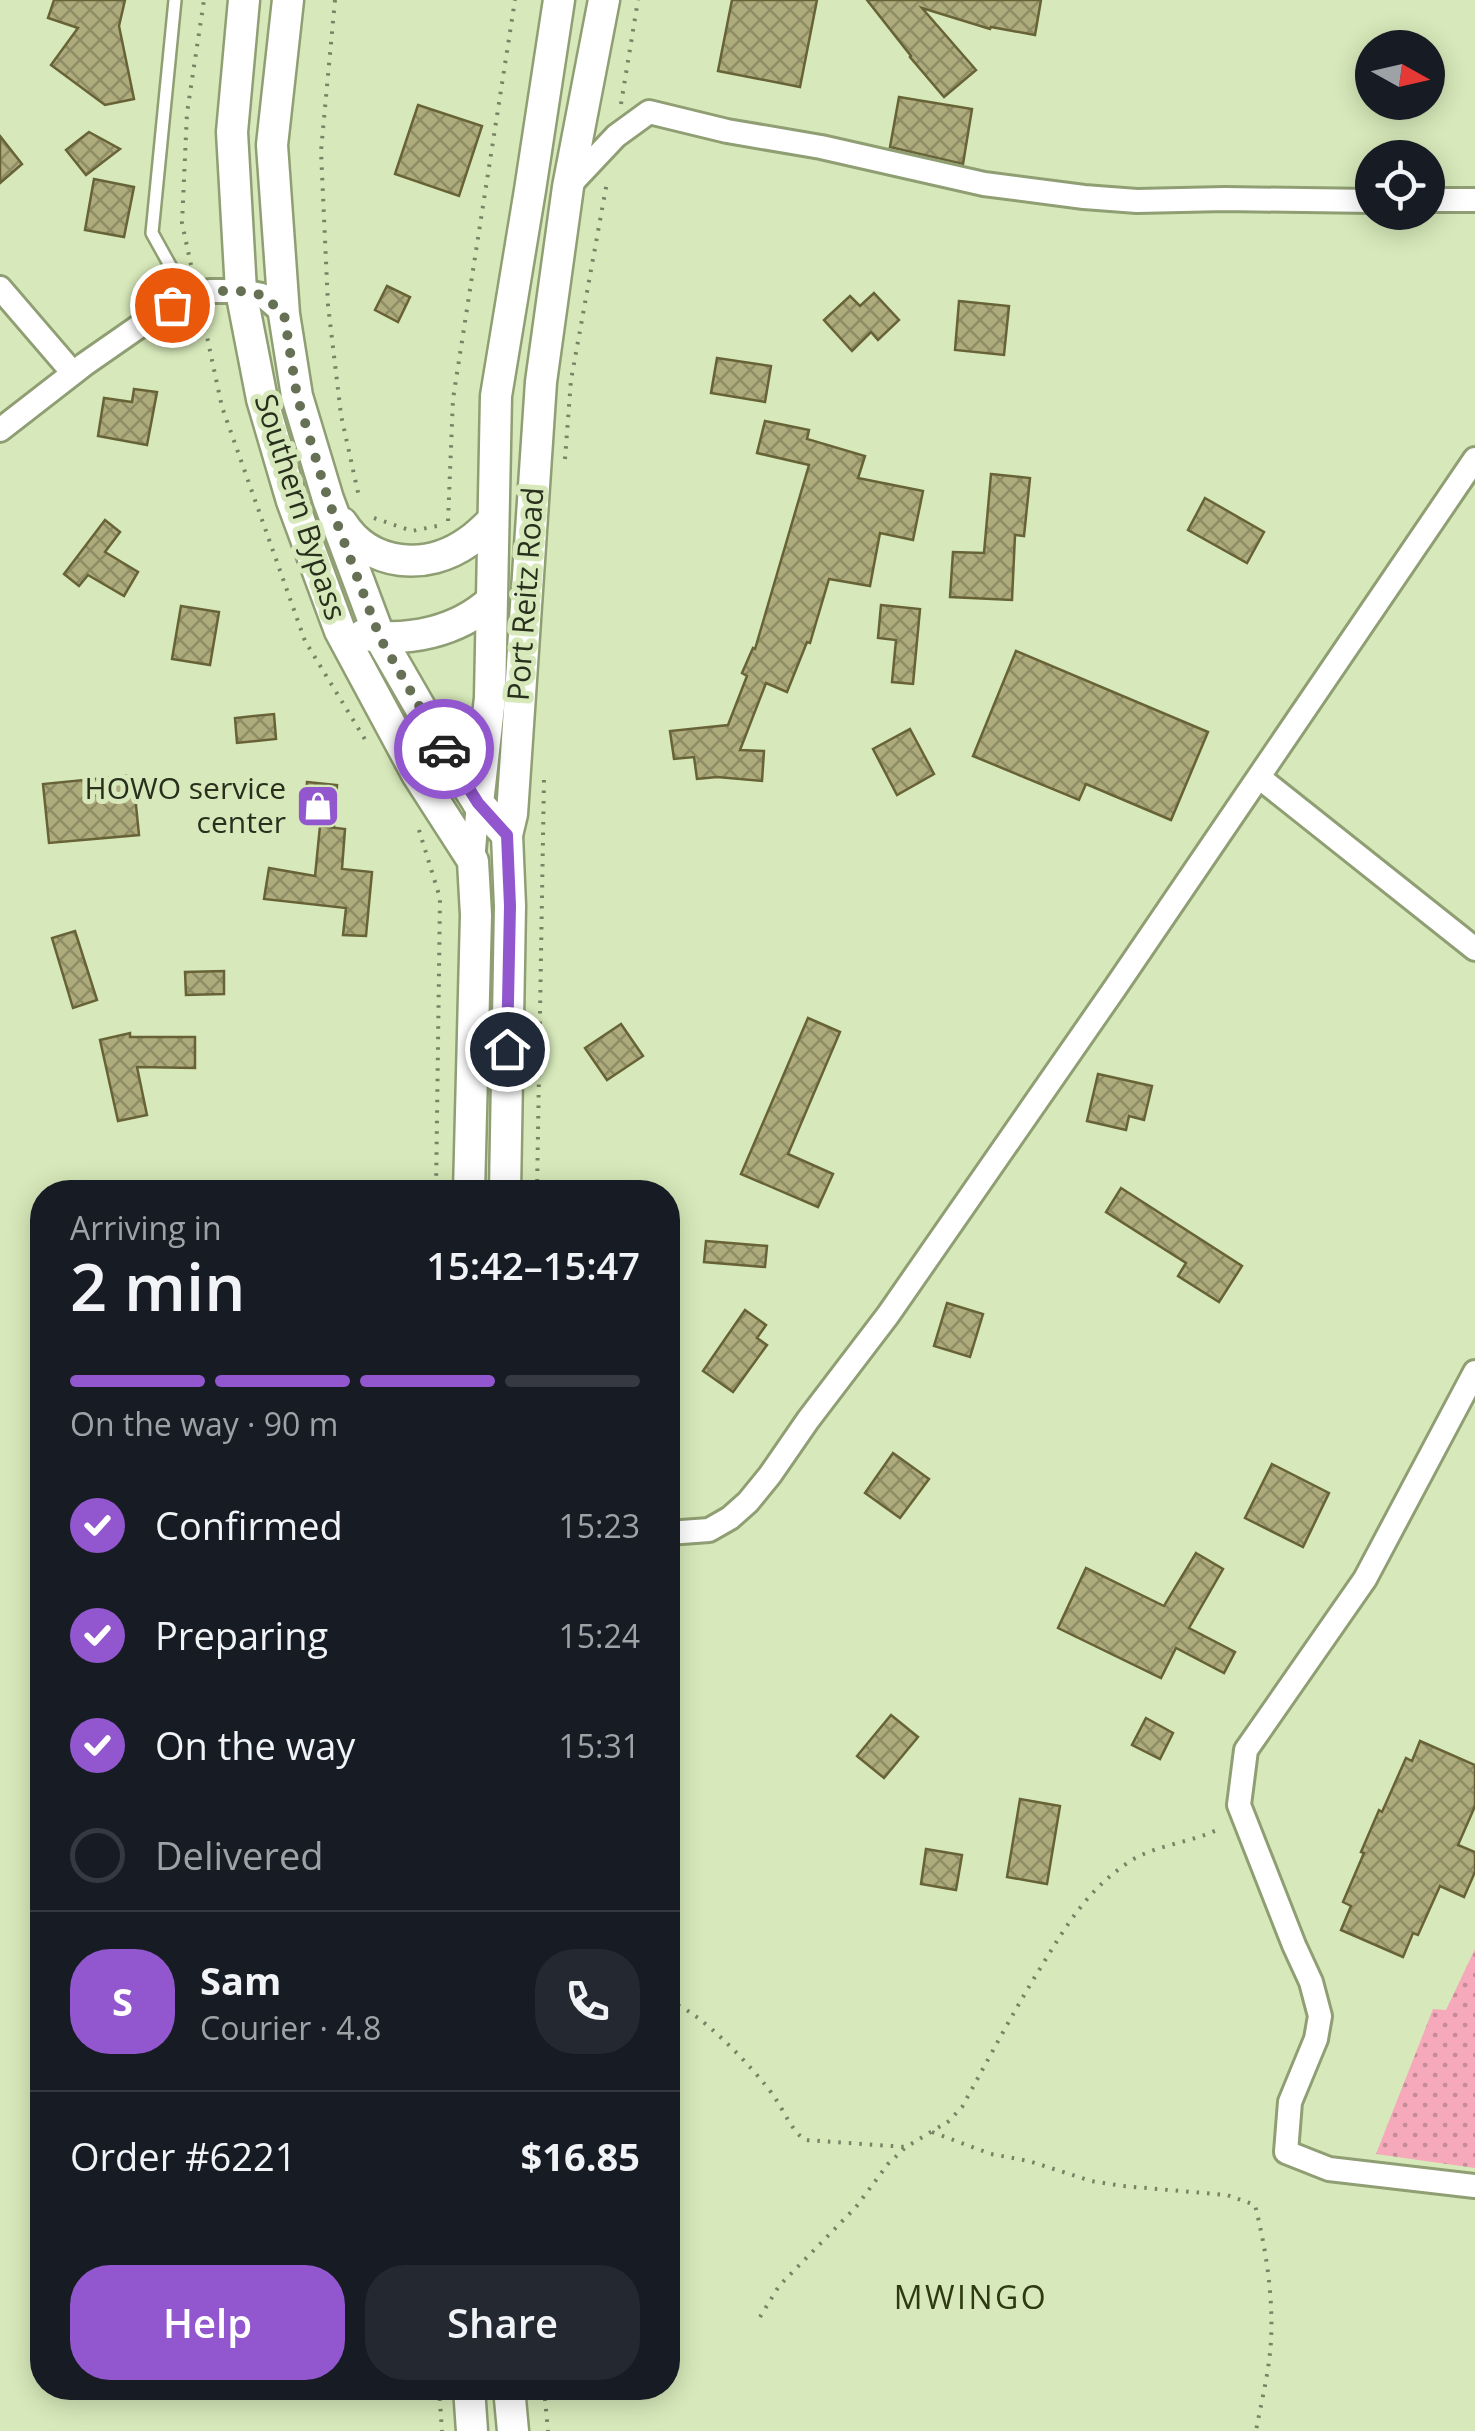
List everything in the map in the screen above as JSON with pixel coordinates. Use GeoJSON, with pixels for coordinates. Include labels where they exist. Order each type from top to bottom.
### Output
{"type":"FeatureCollection","features":[{"type":"Feature","properties":{"kind":"main road","name":"Southern Bypass"},"geometry":{"type":"LineString","coordinates":[[244,0],[232,132],[240,291],[262,399],[292,501],[340,631],[417,774],[473,861]]}},
{"type":"Feature","properties":{"kind":"main road","name":"Southern Bypass"},"geometry":{"type":"LineString","coordinates":[[288,0],[272,144],[284,314],[297,396],[328,499],[380,638],[478,803],[507,835]]}},
{"type":"Feature","properties":{"kind":"main road","name":"Port Reitz Road"},"geometry":{"type":"LineString","coordinates":[[478,803],[490,698],[496,396],[559,0]]}},
{"type":"Feature","properties":{"kind":"main road","name":"Port Reitz Road"},"geometry":{"type":"LineString","coordinates":[[504,1180],[510,906],[507,835],[512,814],[541,382],[568,187],[604,0]]}},
{"type":"Feature","properties":{"kind":"main road"},"geometry":{"type":"LineString","coordinates":[[328,499],[352,539],[395,560],[418,562],[433,558],[466,544],[492,521]]}},
{"type":"Feature","properties":{"kind":"main road"},"geometry":{"type":"LineString","coordinates":[[340,631],[380,638],[427,634],[464,622],[491,602]]}},
{"type":"Feature","properties":{"kind":"main road"},"geometry":{"type":"LineString","coordinates":[[469,1180],[476,915],[473,861]]}},
{"type":"Feature","properties":{"kind":"main road"},"geometry":{"type":"LineString","coordinates":[[470,2400],[472,2431]]}},
{"type":"Feature","properties":{"kind":"main road"},"geometry":{"type":"LineString","coordinates":[[510,2400],[513,2431]]}},
{"type":"Feature","properties":{"kind":"street"},"geometry":{"type":"LineString","coordinates":[[568,187],[616,136],[649,112],[984,184],[1084,197],[1137,201],[1355,201]]}},
{"type":"Feature","properties":{"kind":"street"},"geometry":{"type":"LineString","coordinates":[[1445,200],[1475,200]]}},
{"type":"Feature","properties":{"kind":"street"},"geometry":{"type":"LineString","coordinates":[[0,288],[73,373]]}},
{"type":"Feature","properties":{"kind":"street"},"geometry":{"type":"LineString","coordinates":[[0,430],[73,373],[187,296],[210,291],[262,295],[284,314]]}},
{"type":"Feature","properties":{"kind":"street"},"geometry":{"type":"LineString","coordinates":[[680,1533],[709,1530],[730,1518],[759,1488],[888,1315],[1260,778],[1475,458]]}},
{"type":"Feature","properties":{"kind":"street"},"geometry":{"type":"LineString","coordinates":[[1260,778],[1475,949]]}},
{"type":"Feature","properties":{"kind":"street","name":"Port Reitz Road"},"geometry":{"type":"LineString","coordinates":[[473,861],[478,803]]}},
{"type":"Feature","properties":{"kind":"street"},"geometry":{"type":"LineString","coordinates":[[1475,1372],[1365,1579],[1246,1750],[1240,1804],[1311,1982],[1320,2016],[1316,2039],[1290,2102],[1286,2152],[1329,2169],[1475,2186]]}},
{"type":"Feature","properties":{"kind":"lane"},"geometry":{"type":"LineString","coordinates":[[175,0],[152,234],[187,296]]}},
{"type":"Feature","properties":{"kind":"path"},"geometry":{"type":"LineString","coordinates":[[335,0],[322,151],[328,306],[341,415],[358,497]]}},
{"type":"Feature","properties":{"kind":"path"},"geometry":{"type":"LineString","coordinates":[[362,513],[412,531],[448,524],[453,399],[515,0]]}},
{"type":"Feature","properties":{"kind":"path"},"geometry":{"type":"LineString","coordinates":[[566,457],[572,380],[638,0]]}},
{"type":"Feature","properties":{"kind":"path"},"geometry":{"type":"LineString","coordinates":[[537,1180],[544,766]]}},
{"type":"Feature","properties":{"kind":"path"},"geometry":{"type":"LineString","coordinates":[[760,2317],[780,2286],[856,2207],[888,2164],[906,2147],[949,2121],[962,2107],[1019,2002],[1076,1910],[1130,1861],[1222,1828],[1240,1804]]}},
{"type":"Feature","properties":{"kind":"path"},"geometry":{"type":"LineString","coordinates":[[680,2006],[758,2074],[797,2134],[805,2140],[906,2147]]}},
{"type":"Feature","properties":{"kind":"path"},"geometry":{"type":"LineString","coordinates":[[932,2132],[991,2154],[1029,2161],[1091,2181],[1227,2195],[1254,2205],[1264,2242],[1270,2298],[1270,2358],[1256,2431]]}},
{"type":"Feature","properties":{"kind":"path"},"geometry":{"type":"LineString","coordinates":[[439,2400],[442,2431]]}},
{"type":"Feature","properties":{"kind":"path"},"geometry":{"type":"LineString","coordinates":[[545,2400],[548,2431]]}},
{"type":"Feature","properties":{"kind":"shaded area"},"geometry":{"type":"Polygon","coordinates":[[[1475,1949],[1475,2168],[1376,2154],[1433,2009],[1446,2010],[1475,1949]]]}},
{"type":"Feature","properties":{"kind":"building"},"geometry":{"type":"Polygon","coordinates":[[[54,0],[125,0],[119,26],[134,99],[105,105],[51,65],[78,28],[48,18],[54,0]]]}},
{"type":"Feature","properties":{"kind":"building"},"geometry":{"type":"Polygon","coordinates":[[[732,0],[817,0],[800,87],[718,71],[732,0]]]}},
{"type":"Feature","properties":{"kind":"building"},"geometry":{"type":"Polygon","coordinates":[[[867,0],[1041,0],[1035,35],[990,29],[922,8],[976,70],[944,97],[867,0]]]}},
{"type":"Feature","properties":{"kind":"building"},"geometry":{"type":"Polygon","coordinates":[[[899,97],[972,109],[963,164],[890,147],[899,97]]]}},
{"type":"Feature","properties":{"kind":"building"},"geometry":{"type":"Polygon","coordinates":[[[418,105],[482,126],[459,196],[395,174],[418,105]]]}},
{"type":"Feature","properties":{"kind":"building"},"geometry":{"type":"Polygon","coordinates":[[[89,132],[120,149],[86,175],[66,150],[89,132]]]}},
{"type":"Feature","properties":{"kind":"building"},"geometry":{"type":"Polygon","coordinates":[[[0,136],[22,164],[0,183],[0,136]]]}},
{"type":"Feature","properties":{"kind":"building"},"geometry":{"type":"Polygon","coordinates":[[[94,179],[134,187],[124,237],[85,230],[94,179]]]}},
{"type":"Feature","properties":{"kind":"building"},"geometry":{"type":"Polygon","coordinates":[[[387,286],[410,297],[398,322],[375,310],[387,286]]]}},
{"type":"Feature","properties":{"kind":"building"},"geometry":{"type":"Polygon","coordinates":[[[874,293],[899,320],[878,340],[871,332],[852,351],[824,320],[850,296],[860,306],[874,293]]]}},
{"type":"Feature","properties":{"kind":"building"},"geometry":{"type":"Polygon","coordinates":[[[959,301],[1009,306],[1004,355],[955,350],[959,301]]]}},
{"type":"Feature","properties":{"kind":"building"},"geometry":{"type":"Polygon","coordinates":[[[717,358],[771,366],[765,402],[711,393],[717,358]]]}},
{"type":"Feature","properties":{"kind":"building"},"geometry":{"type":"Polygon","coordinates":[[[134,389],[157,392],[147,445],[98,436],[104,398],[132,402],[134,389]]]}},
{"type":"Feature","properties":{"kind":"building"},"geometry":{"type":"Polygon","coordinates":[[[765,421],[809,430],[807,439],[865,456],[858,478],[923,491],[913,540],[880,533],[870,586],[829,579],[810,643],[807,642],[787,692],[766,683],[740,750],[764,751],[762,781],[697,779],[694,757],[674,759],[670,731],[728,725],[747,676],[742,673],[755,649],[809,465],[757,453],[765,421]]]}},
{"type":"Feature","properties":{"kind":"building"},"geometry":{"type":"Polygon","coordinates":[[[991,474],[1030,478],[1024,536],[1015,535],[1012,600],[950,597],[953,552],[984,553],[991,474]]]}},
{"type":"Feature","properties":{"kind":"building"},"geometry":{"type":"Polygon","coordinates":[[[1205,498],[1264,532],[1247,563],[1188,530],[1205,498]]]}},
{"type":"Feature","properties":{"kind":"building"},"geometry":{"type":"Polygon","coordinates":[[[105,520],[120,532],[105,552],[138,572],[124,596],[88,575],[79,586],[64,574],[105,520]]]}},
{"type":"Feature","properties":{"kind":"building"},"geometry":{"type":"Polygon","coordinates":[[[881,605],[920,609],[913,684],[892,682],[896,640],[878,638],[881,605]]]}},
{"type":"Feature","properties":{"kind":"building"},"geometry":{"type":"Polygon","coordinates":[[[181,606],[219,612],[210,665],[172,659],[181,606]]]}},
{"type":"Feature","properties":{"kind":"building"},"geometry":{"type":"Polygon","coordinates":[[[1016,651],[1208,732],[1171,820],[1086,784],[1079,800],[973,756],[1016,651]]]}},
{"type":"Feature","properties":{"kind":"building"},"geometry":{"type":"Polygon","coordinates":[[[274,714],[276,739],[237,743],[235,718],[274,714]]]}},
{"type":"Feature","properties":{"kind":"building"},"geometry":{"type":"Polygon","coordinates":[[[910,729],[934,774],[897,795],[873,749],[910,729]]]}},
{"type":"Feature","properties":{"kind":"building"},"geometry":{"type":"Polygon","coordinates":[[[133,775],[139,835],[49,843],[43,784],[133,775]]]}},
{"type":"Feature","properties":{"kind":"building"},"geometry":{"type":"Polygon","coordinates":[[[307,782],[337,785],[334,826],[304,823],[307,782]]]}},
{"type":"Feature","properties":{"kind":"building"},"geometry":{"type":"Polygon","coordinates":[[[320,826],[345,829],[342,869],[372,872],[366,936],[343,935],[346,908],[264,899],[269,868],[315,876],[320,826]]]}},
{"type":"Feature","properties":{"kind":"building"},"geometry":{"type":"Polygon","coordinates":[[[75,931],[97,1000],[73,1008],[52,938],[75,931]]]}},
{"type":"Feature","properties":{"kind":"building"},"geometry":{"type":"Polygon","coordinates":[[[224,971],[224,994],[186,995],[185,972],[224,971]]]}},
{"type":"Feature","properties":{"kind":"building"},"geometry":{"type":"Polygon","coordinates":[[[808,1018],[840,1032],[788,1154],[833,1174],[818,1207],[741,1174],[808,1018]]]}},
{"type":"Feature","properties":{"kind":"building"},"geometry":{"type":"Polygon","coordinates":[[[621,1024],[643,1056],[607,1080],[585,1048],[621,1024]]]}},
{"type":"Feature","properties":{"kind":"building"},"geometry":{"type":"Polygon","coordinates":[[[130,1033],[130,1037],[195,1037],[195,1068],[137,1067],[147,1115],[118,1121],[100,1040],[130,1033]]]}},
{"type":"Feature","properties":{"kind":"building"},"geometry":{"type":"Polygon","coordinates":[[[1098,1074],[1152,1086],[1144,1120],[1129,1116],[1126,1130],[1087,1121],[1098,1074]]]}},
{"type":"Feature","properties":{"kind":"building"},"geometry":{"type":"Polygon","coordinates":[[[1121,1188],[1242,1266],[1219,1302],[1178,1276],[1186,1263],[1106,1212],[1121,1188]]]}},
{"type":"Feature","properties":{"kind":"building"},"geometry":{"type":"Polygon","coordinates":[[[706,1241],[767,1246],[765,1267],[704,1262],[706,1241]]]}},
{"type":"Feature","properties":{"kind":"building"},"geometry":{"type":"Polygon","coordinates":[[[947,1303],[983,1314],[970,1357],[934,1346],[947,1303]]]}},
{"type":"Feature","properties":{"kind":"building"},"geometry":{"type":"Polygon","coordinates":[[[745,1310],[766,1325],[757,1338],[767,1345],[733,1392],[703,1371],[745,1310]]]}},
{"type":"Feature","properties":{"kind":"building"},"geometry":{"type":"Polygon","coordinates":[[[893,1453],[929,1479],[900,1518],[865,1493],[893,1453]]]}},
{"type":"Feature","properties":{"kind":"building"},"geometry":{"type":"Polygon","coordinates":[[[1272,1464],[1329,1493],[1303,1547],[1245,1518],[1272,1464]]]}},
{"type":"Feature","properties":{"kind":"building"},"geometry":{"type":"Polygon","coordinates":[[[1196,1553],[1223,1569],[1189,1628],[1235,1652],[1224,1673],[1176,1648],[1161,1678],[1058,1628],[1086,1568],[1164,1606],[1196,1553]]]}},
{"type":"Feature","properties":{"kind":"building"},"geometry":{"type":"Polygon","coordinates":[[[891,1715],[918,1737],[884,1778],[857,1756],[891,1715]]]}},
{"type":"Feature","properties":{"kind":"building"},"geometry":{"type":"Polygon","coordinates":[[[1146,1718],[1173,1733],[1160,1759],[1132,1745],[1146,1718]]]}},
{"type":"Feature","properties":{"kind":"building"},"geometry":{"type":"Polygon","coordinates":[[[1420,1741],[1475,1765],[1475,1806],[1458,1845],[1475,1852],[1475,1872],[1464,1897],[1440,1886],[1418,1935],[1413,1933],[1403,1957],[1341,1930],[1351,1906],[1343,1902],[1379,1810],[1382,1812],[1406,1758],[1412,1761],[1420,1741]]]}},
{"type":"Feature","properties":{"kind":"building"},"geometry":{"type":"Polygon","coordinates":[[[1020,1799],[1060,1806],[1047,1884],[1007,1877],[1020,1799]]]}},
{"type":"Feature","properties":{"kind":"building"},"geometry":{"type":"Polygon","coordinates":[[[926,1849],[962,1855],[956,1890],[921,1884],[926,1849]]]}},
{"type":"Feature","properties":{"kind":"way so far"},"geometry":{"type":"LineString","coordinates":[[172,305],[187,296],[210,291],[240,291],[262,295],[284,314],[297,396],[328,499],[380,638],[444,749]]}},
{"type":"Feature","properties":{"kind":"place","name":"HOWO service center"},"geometry":{"type":"Point","coordinates":[318,806]}},
{"type":"Feature","properties":{"kind":"district","name":"MWINGO"},"geometry":{"type":"Point","coordinates":[971,2298]}},
{"type":"Feature","properties":{"kind":"route"},"geometry":{"type":"LineString","coordinates":[[444,749],[478,803],[507,835],[507,1049]]}}]}
